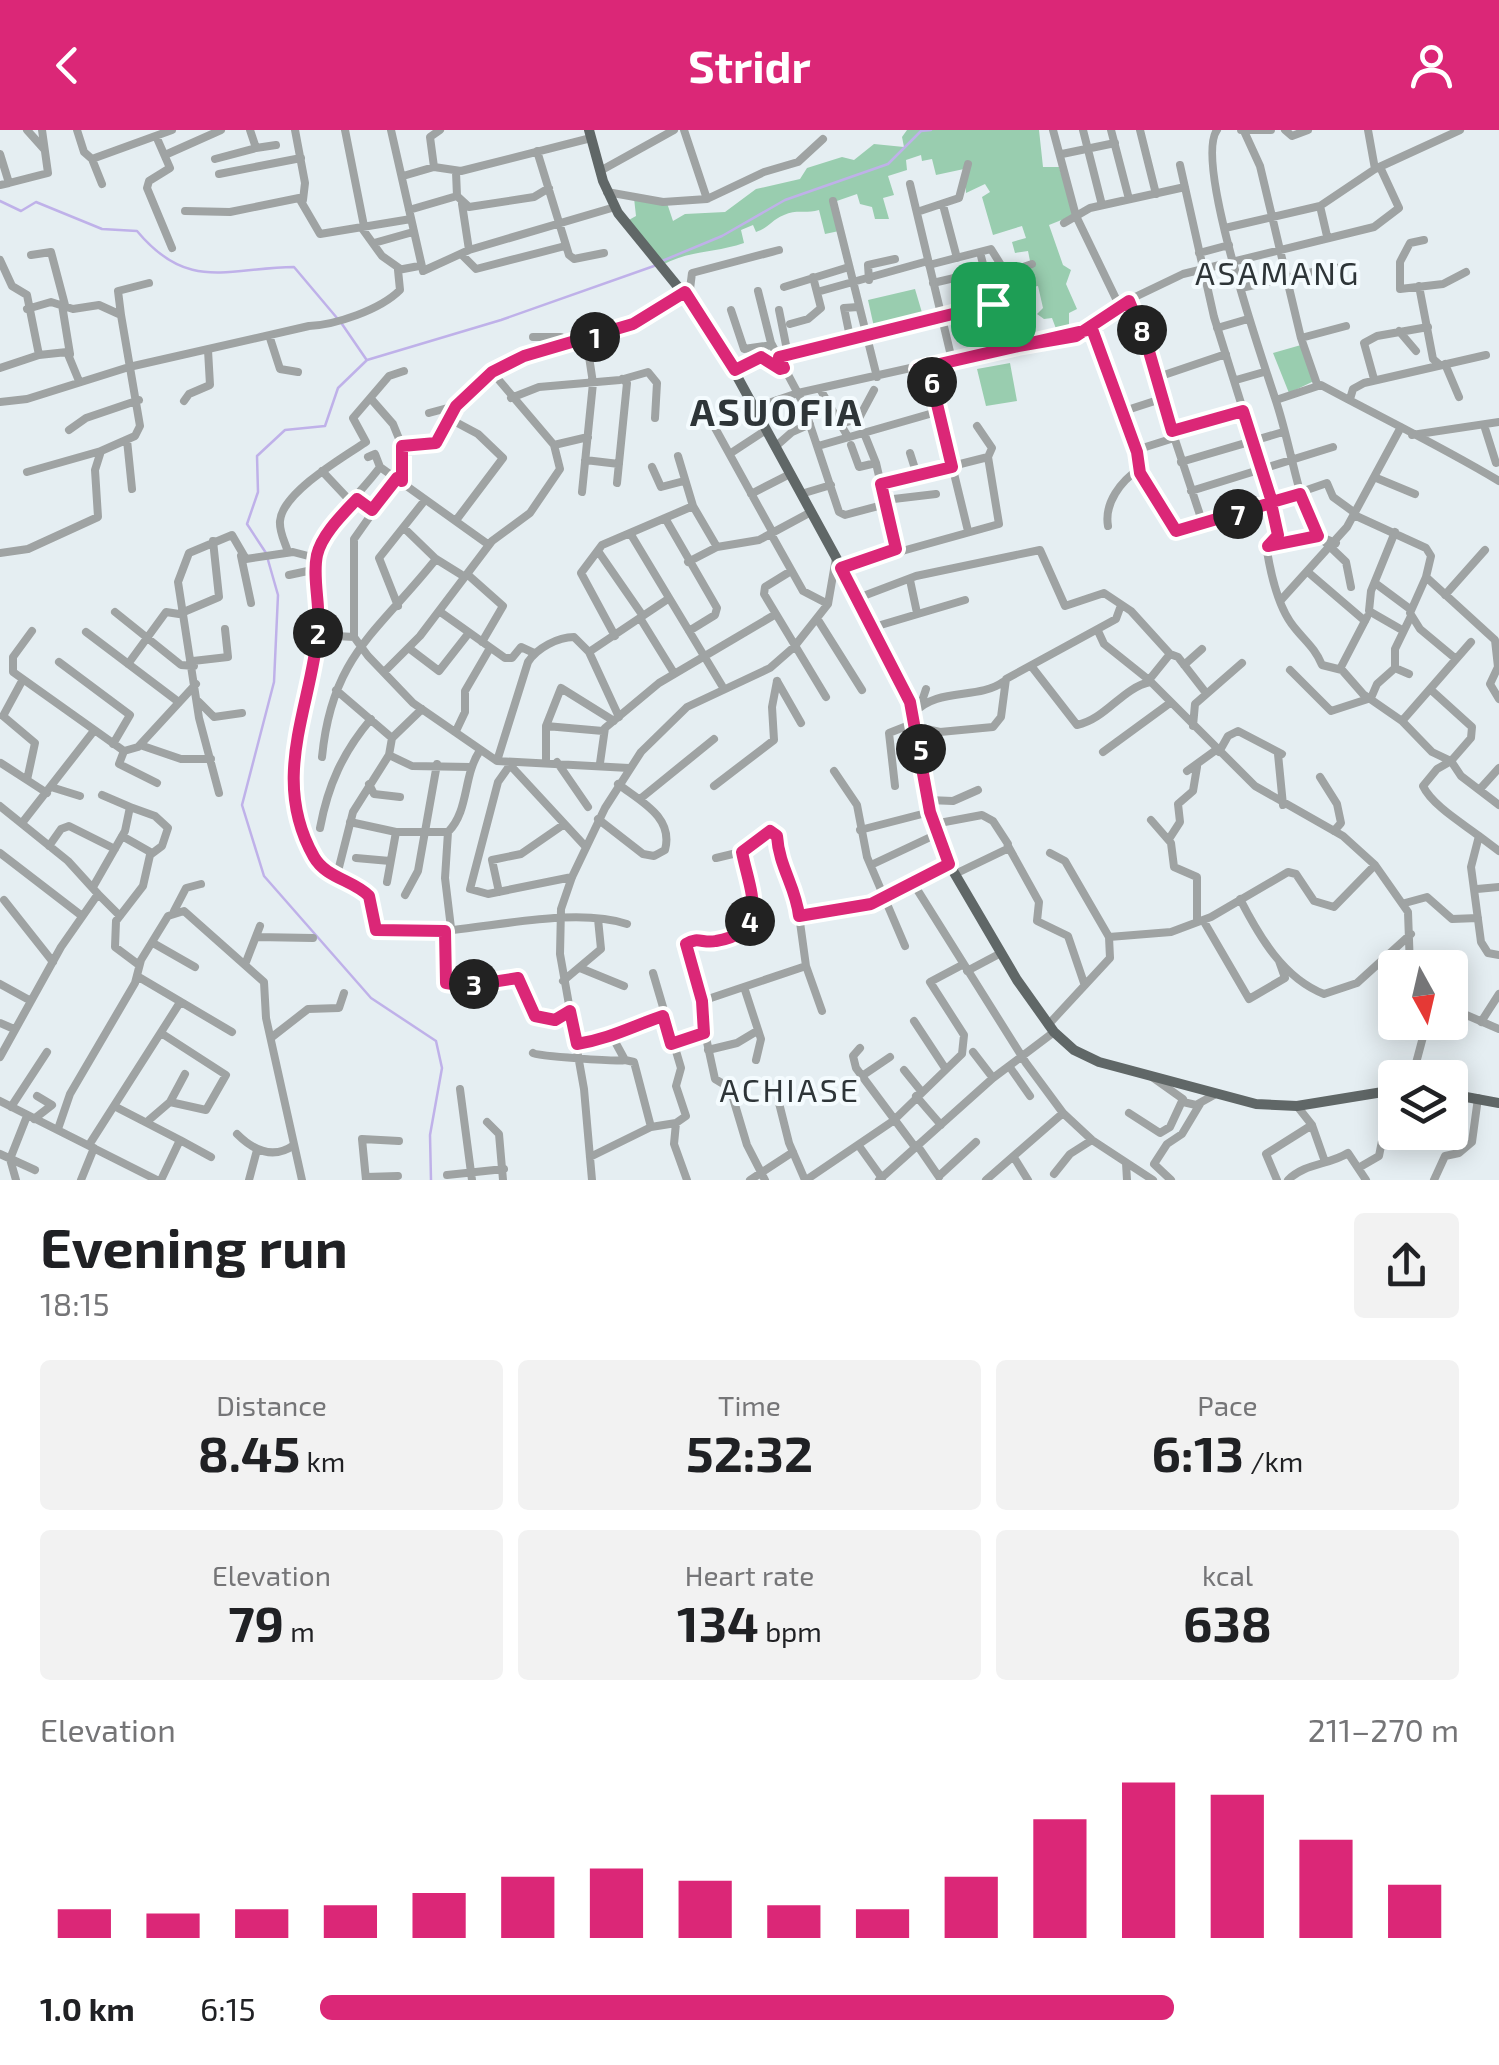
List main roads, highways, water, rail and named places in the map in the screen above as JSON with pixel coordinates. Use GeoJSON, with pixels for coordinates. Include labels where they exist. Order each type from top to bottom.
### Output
{"type":"FeatureCollection","features":[{"type":"Feature","properties":{"kind":"main road"},"geometry":{"type":"LineString","coordinates":[[590,134],[615,208],[646,252],[685,292],[735,370],[874,627],[917,717],[932,817],[952,869],[1051,1028],[1088,1058],[1214,1094],[1297,1106],[1378,1092]]}},
{"type":"Feature","properties":{"kind":"main road"},"geometry":{"type":"LineString","coordinates":[[1468,1097],[1499,1103]]}},
{"type":"Feature","properties":{"kind":"waterway"},"geometry":{"type":"LineString","coordinates":[[662,261],[722,236],[785,200],[888,164],[921,131],[931,130]]}},
{"type":"Feature","properties":{"kind":"waterway"},"geometry":{"type":"LineString","coordinates":[[0,201],[21,211],[36,202],[102,229],[137,231],[173,262],[191,269],[228,272],[294,267],[337,318]]}},
{"type":"Feature","properties":{"kind":"waterway"},"geometry":{"type":"LineString","coordinates":[[431,1180],[430,1135],[442,1068],[436,1041],[371,998],[264,876],[242,805],[274,682],[278,595],[266,553],[247,524],[258,492],[257,456],[285,430],[325,426],[338,388],[367,360],[501,320],[654,266]]}},
{"type":"Feature","properties":{"kind":"waterway"},"geometry":{"type":"LineString","coordinates":[[342,324],[366,359]]}},
{"type":"Feature","properties":{"kind":"district","name":"ASAMANG"},"geometry":{"type":"Point","coordinates":[1278,272]}},
{"type":"Feature","properties":{"kind":"district","name":"ASUOFIA"},"geometry":{"type":"Point","coordinates":[777,411]}},
{"type":"Feature","properties":{"kind":"district","name":"ACHIASE"},"geometry":{"type":"Point","coordinates":[790,1089]}}]}
